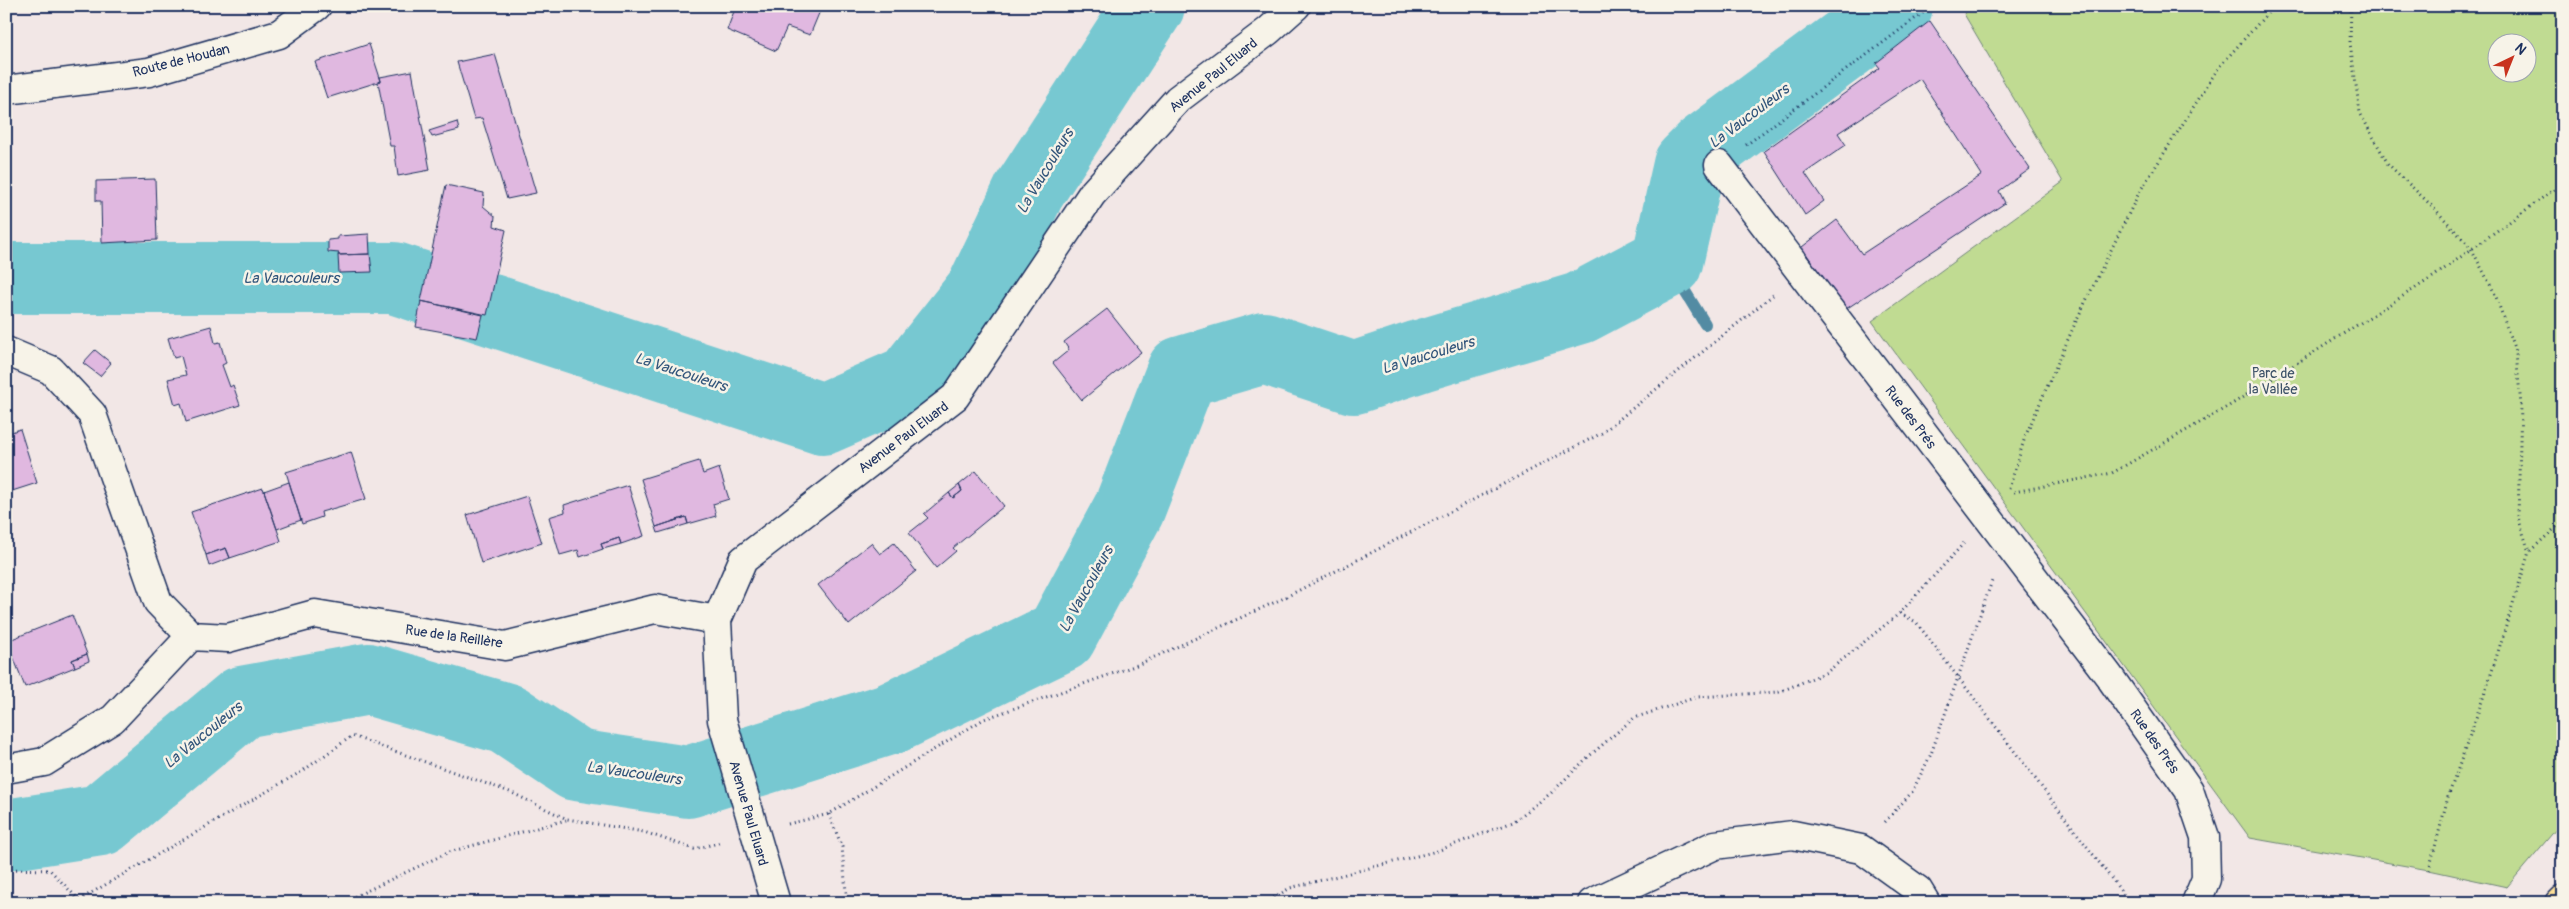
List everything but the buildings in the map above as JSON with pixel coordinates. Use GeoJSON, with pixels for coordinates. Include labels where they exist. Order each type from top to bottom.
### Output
{"type":"FeatureCollection","features":[{"type":"Feature","properties":{"kind":"main road"},"geometry":{"type":"LineString","coordinates":[[2558,903],[2563,899]]}},
{"type":"Feature","properties":{"kind":"street","name":"Route de Houdan"},"geometry":{"type":"LineString","coordinates":[[6,90],[149,72],[279,34],[317,6]]}},
{"type":"Feature","properties":{"kind":"street","name":"Avenue Paul Eluard"},"geometry":{"type":"LineString","coordinates":[[776,903],[753,831],[722,720],[717,620],[742,560],[955,397],[1092,194],[1178,99],[1268,31],[1296,6]]}},
{"type":"Feature","properties":{"kind":"street","name":"Rue des Prés"},"geometry":{"type":"LineString","coordinates":[[1719,165],[2109,676],[2190,790],[2205,837],[2206,880],[2196,903]]}},
{"type":"Feature","properties":{"kind":"street"},"geometry":{"type":"LineString","coordinates":[[6,351],[50,370],[92,414],[158,602],[190,636],[113,719],[44,762],[6,769]]}},
{"type":"Feature","properties":{"kind":"street","name":"Rue de la Reillère"},"geometry":{"type":"LineString","coordinates":[[190,636],[228,638],[315,614],[505,646],[655,609],[717,620]]}},
{"type":"Feature","properties":{"kind":"street"},"geometry":{"type":"LineString","coordinates":[[1592,903],[1715,845],[1793,835],[1861,849],[1918,890],[1926,903]]}},
{"type":"Feature","properties":{"kind":"path"},"geometry":{"type":"LineString","coordinates":[[1719,165],[1932,6]]}},
{"type":"Feature","properties":{"kind":"path"},"geometry":{"type":"LineString","coordinates":[[2274,6],[2219,66],[2140,191],[2076,319],[2025,437],[2008,494],[2112,473],[2229,406],[2433,277],[2563,183]]}},
{"type":"Feature","properties":{"kind":"path"},"geometry":{"type":"LineString","coordinates":[[2351,6],[2350,42],[2360,113],[2388,164],[2434,208],[2471,248],[2495,294],[2516,354],[2521,405],[2518,517],[2529,552]]}},
{"type":"Feature","properties":{"kind":"path"},"geometry":{"type":"LineString","coordinates":[[79,900],[304,770],[352,736],[510,792],[567,819],[644,832],[694,849],[753,831],[829,814],[984,719],[1137,665],[1284,598],[1602,433],[1801,272]]}},
{"type":"Feature","properties":{"kind":"path"},"geometry":{"type":"LineString","coordinates":[[1264,903],[1290,888],[1437,851],[1513,822],[1550,794],[1634,718],[1697,697],[1779,692],[1827,672],[1900,613],[1988,518]]}},
{"type":"Feature","properties":{"kind":"path"},"geometry":{"type":"LineString","coordinates":[[2429,870],[2448,796],[2488,684],[2529,552],[2563,521]]}},
{"type":"Feature","properties":{"kind":"path"},"geometry":{"type":"LineString","coordinates":[[1861,849],[1912,792],[1931,754],[2006,542]]}},
{"type":"Feature","properties":{"kind":"path"},"geometry":{"type":"LineString","coordinates":[[1900,613],[1916,622],[2130,903]]}},
{"type":"Feature","properties":{"kind":"path"},"geometry":{"type":"LineString","coordinates":[[829,814],[842,847],[847,903]]}},
{"type":"Feature","properties":{"kind":"path"},"geometry":{"type":"LineString","coordinates":[[341,903],[450,852],[567,819]]}},
{"type":"Feature","properties":{"kind":"path"},"geometry":{"type":"LineString","coordinates":[[6,869],[50,870],[79,900],[88,903]]}},
{"type":"Feature","properties":{"kind":"green space","name":"Parc de la Vallée"},"geometry":{"type":"Polygon","coordinates":[[[1969,6],[2563,6],[2563,821],[2507,887],[2429,870],[2250,838],[1872,321],[2063,182],[1964,14],[1969,6]]]}},
{"type":"Feature","properties":{"kind":"water"},"geometry":{"type":"Polygon","coordinates":[[[1860,6],[1904,6],[1876,29],[1857,48],[1842,22],[1860,6]]]}},
{"type":"Feature","properties":{"kind":"waterway","name":"La Vaucouleurs"},"geometry":{"type":"LineString","coordinates":[[6,278],[394,278],[823,419],[910,381],[982,290],[1029,191],[1149,6]]}},
{"type":"Feature","properties":{"kind":"waterway","name":"La Vaucouleurs"},"geometry":{"type":"LineString","coordinates":[[6,835],[101,820],[242,702],[368,679],[507,719],[576,765],[688,782],[892,718],[1061,636],[1129,509],[1182,372],[1264,348],[1354,378],[1580,308],[1667,262],[1689,165],[1705,149],[1897,6]]}},
{"type":"Feature","properties":{"kind":"waterway"},"geometry":{"type":"LineString","coordinates":[[1667,262],[1705,324]]}}]}
